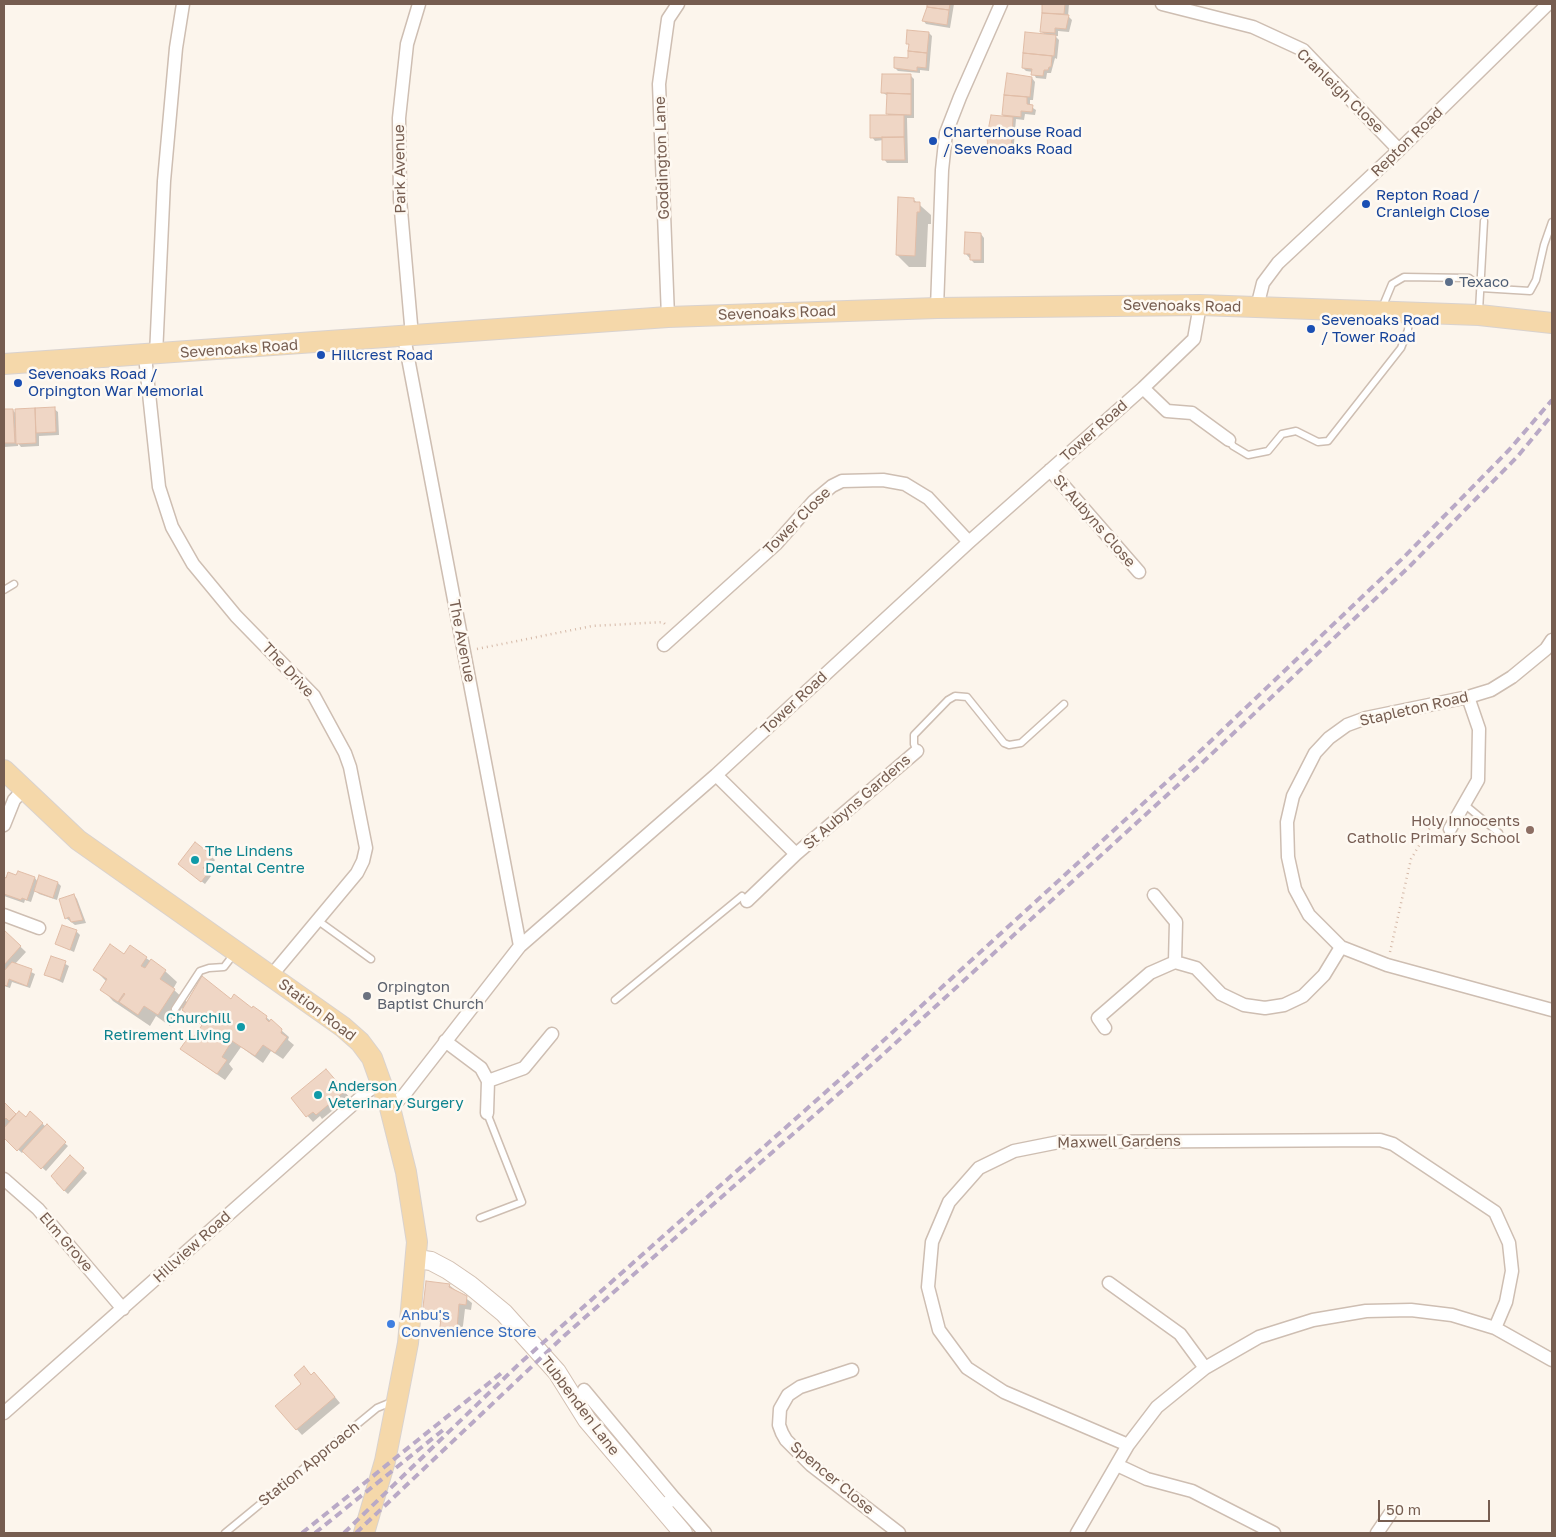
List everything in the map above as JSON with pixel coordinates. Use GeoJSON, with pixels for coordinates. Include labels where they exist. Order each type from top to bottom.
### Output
{"type":"FeatureCollection","features":[{"type":"Feature","properties":{"kind":"main road","name":"Sevenoaks Road"},"geometry":{"type":"LineString","coordinates":[[4,364],[408,337],[668,317],[937,308],[1200,305],[1479,315],[1552,323]]}},
{"type":"Feature","properties":{"kind":"main road","name":"Station Road"},"geometry":{"type":"LineString","coordinates":[[4,770],[23,790],[85,845],[356,1038],[372,1058],[390,1108],[414,1214],[417,1259],[408,1343],[398,1400],[385,1460],[364,1533]]}},
{"type":"Feature","properties":{"kind":"street"},"geometry":{"type":"LineString","coordinates":[[151,355],[176,48],[183,4]]}},
{"type":"Feature","properties":{"kind":"street","name":"Park Avenue"},"geometry":{"type":"LineString","coordinates":[[408,337],[400,199],[399,118],[407,44],[419,4]]}},
{"type":"Feature","properties":{"kind":"street","name":"Goddington Lane"},"geometry":{"type":"LineString","coordinates":[[668,317],[659,84],[668,19],[678,4]]}},
{"type":"Feature","properties":{"kind":"street"},"geometry":{"type":"LineString","coordinates":[[937,308],[942,170],[946,133],[1001,4]]}},
{"type":"Feature","properties":{"kind":"street","name":"Cranleigh Close"},"geometry":{"type":"LineString","coordinates":[[1162,4],[1254,27],[1303,50],[1399,150]]}},
{"type":"Feature","properties":{"kind":"street","name":"Repton Road"},"geometry":{"type":"LineString","coordinates":[[1257,307],[1263,283],[1278,263],[1399,150],[1548,4]]}},
{"type":"Feature","properties":{"kind":"street","name":"Tower Road"},"geometry":{"type":"LineString","coordinates":[[390,1108],[404,1095],[520,946],[716,775],[969,542],[1143,388],[1194,340],[1200,305]]}},
{"type":"Feature","properties":{"kind":"street","name":"The Avenue"},"geometry":{"type":"LineString","coordinates":[[408,337],[464,652],[520,946]]}},
{"type":"Feature","properties":{"kind":"street","name":"The Drive"},"geometry":{"type":"LineString","coordinates":[[151,355],[158,487],[172,527],[193,564],[236,616],[314,696],[350,766],[366,848],[363,861],[357,873],[316,919],[271,976]]}},
{"type":"Feature","properties":{"kind":"street"},"geometry":{"type":"LineString","coordinates":[[1143,388],[1167,411],[1192,414],[1228,440]]}},
{"type":"Feature","properties":{"kind":"street","name":"St Aubyns Close"},"geometry":{"type":"LineString","coordinates":[[1050,470],[1139,572]]}},
{"type":"Feature","properties":{"kind":"street","name":"Tower Close"},"geometry":{"type":"LineString","coordinates":[[664,645],[776,544],[814,501],[832,486],[842,481],[883,480],[905,484],[928,498],[969,542]]}},
{"type":"Feature","properties":{"kind":"street","name":"Stapleton Road"},"geometry":{"type":"LineString","coordinates":[[1552,640],[1546,649],[1512,677],[1491,690],[1468,698],[1366,718],[1347,725],[1329,738],[1314,753],[1303,772],[1293,796],[1287,822],[1288,857],[1295,888],[1309,915],[1341,947],[1387,965],[1552,1010]]}},
{"type":"Feature","properties":{"kind":"street"},"geometry":{"type":"LineString","coordinates":[[1450,829],[1478,780],[1479,729],[1468,698]]}},
{"type":"Feature","properties":{"kind":"street","name":"St Aubyns Gardens"},"geometry":{"type":"LineString","coordinates":[[747,901],[796,854],[917,751]]}},
{"type":"Feature","properties":{"kind":"street","name":"St Aubyns Gardens"},"geometry":{"type":"LineString","coordinates":[[716,775],[796,854]]}},
{"type":"Feature","properties":{"kind":"street"},"geometry":{"type":"LineString","coordinates":[[4,825],[14,800],[23,790]]}},
{"type":"Feature","properties":{"kind":"street"},"geometry":{"type":"LineString","coordinates":[[1154,896],[1176,922],[1175,962]]}},
{"type":"Feature","properties":{"kind":"street"},"geometry":{"type":"LineString","coordinates":[[4,915],[39,928]]}},
{"type":"Feature","properties":{"kind":"street"},"geometry":{"type":"LineString","coordinates":[[1105,1028],[1098,1018],[1150,973],[1175,962],[1196,968],[1222,994],[1244,1005],[1265,1008],[1284,1005],[1303,996],[1324,975],[1341,947]]}},
{"type":"Feature","properties":{"kind":"street"},"geometry":{"type":"LineString","coordinates":[[488,1081],[524,1068],[552,1034]]}},
{"type":"Feature","properties":{"kind":"street"},"geometry":{"type":"LineString","coordinates":[[445,1041],[481,1068],[488,1081],[486,1113]]}},
{"type":"Feature","properties":{"kind":"street","name":"Hillview Road"},"geometry":{"type":"LineString","coordinates":[[4,1413],[368,1091],[381,1082]]}},
{"type":"Feature","properties":{"kind":"street","name":"Maxwell Gardens"},"geometry":{"type":"LineString","coordinates":[[1128,1445],[1004,1392],[967,1368],[939,1330],[928,1287],[932,1242],[949,1202],[979,1168],[1014,1151],[1059,1142],[1380,1140],[1393,1144],[1495,1212],[1510,1243],[1512,1271],[1506,1302],[1495,1328]]}},
{"type":"Feature","properties":{"kind":"street","name":"Elm Grove"},"geometry":{"type":"LineString","coordinates":[[4,1179],[38,1209],[123,1308]]}},
{"type":"Feature","properties":{"kind":"street","name":"Tubbenden Lane"},"geometry":{"type":"LineString","coordinates":[[417,1259],[430,1261],[448,1270],[470,1285],[504,1313],[557,1372],[587,1420],[668,1503],[683,1533]]}},
{"type":"Feature","properties":{"kind":"street"},"geometry":{"type":"LineString","coordinates":[[1109,1283],[1180,1334],[1205,1368]]}},
{"type":"Feature","properties":{"kind":"street"},"geometry":{"type":"LineString","coordinates":[[1077,1533],[1128,1445],[1157,1407],[1205,1368],[1259,1337],[1313,1320],[1366,1310],[1411,1310],[1452,1315],[1495,1328],[1552,1360]]}},
{"type":"Feature","properties":{"kind":"street","name":"Spencer Close"},"geometry":{"type":"LineString","coordinates":[[852,1370],[794,1390],[783,1402],[779,1425],[786,1440],[811,1465],[899,1533]]}},
{"type":"Feature","properties":{"kind":"street"},"geometry":{"type":"LineString","coordinates":[[584,1390],[668,1503],[705,1533]]}},
{"type":"Feature","properties":{"kind":"street"},"geometry":{"type":"LineString","coordinates":[[1117,1465],[1146,1478],[1192,1491],[1274,1533]]}},
{"type":"Feature","properties":{"kind":"street"},"geometry":{"type":"LineString","coordinates":[[1377,1533],[1390,1514]]}},
{"type":"Feature","properties":{"kind":"lane"},"geometry":{"type":"LineString","coordinates":[[1479,315],[1484,221]]}},
{"type":"Feature","properties":{"kind":"lane"},"geometry":{"type":"LineString","coordinates":[[1382,311],[1383,303],[1392,284],[1404,277],[1469,278],[1481,288],[1530,291],[1536,280],[1544,245],[1552,222]]}},
{"type":"Feature","properties":{"kind":"lane"},"geometry":{"type":"LineString","coordinates":[[1228,440],[1233,446],[1248,455],[1268,450],[1282,434],[1296,431],[1318,442],[1328,441],[1401,348],[1408,330],[1409,312]]}},
{"type":"Feature","properties":{"kind":"lane"},"geometry":{"type":"LineString","coordinates":[[4,590],[14,584]]}},
{"type":"Feature","properties":{"kind":"lane"},"geometry":{"type":"LineString","coordinates":[[917,751],[914,744],[914,735],[948,700],[955,696],[967,698],[1004,743],[1010,745],[1021,743],[1064,704]]}},
{"type":"Feature","properties":{"kind":"lane"},"geometry":{"type":"LineString","coordinates":[[1464,804],[1499,833]]}},
{"type":"Feature","properties":{"kind":"lane"},"geometry":{"type":"LineString","coordinates":[[615,1000],[742,896],[747,901]]}},
{"type":"Feature","properties":{"kind":"lane"},"geometry":{"type":"LineString","coordinates":[[316,919],[371,960]]}},
{"type":"Feature","properties":{"kind":"lane"},"geometry":{"type":"LineString","coordinates":[[175,1009],[200,971],[209,968],[224,968],[236,951]]}},
{"type":"Feature","properties":{"kind":"lane"},"geometry":{"type":"LineString","coordinates":[[480,1218],[522,1202],[486,1113]]}},
{"type":"Feature","properties":{"kind":"lane","name":"Station Approach"},"geometry":{"type":"LineString","coordinates":[[225,1533],[377,1408],[398,1400]]}},
{"type":"Feature","properties":{"kind":"path"},"geometry":{"type":"LineString","coordinates":[[464,652],[592,626],[663,622],[675,635]]}},
{"type":"Feature","properties":{"kind":"path"},"geometry":{"type":"LineString","coordinates":[[1387,965],[1411,859],[1435,818],[1450,829]]}},
{"type":"Feature","properties":{"kind":"building"},"geometry":{"type":"Polygon","coordinates":[[[927,4],[950,4],[949,10],[927,7],[927,4]]]}},
{"type":"Feature","properties":{"kind":"building"},"geometry":{"type":"Polygon","coordinates":[[[1042,4],[1065,4],[1064,14],[1042,13],[1042,4]]]}},
{"type":"Feature","properties":{"kind":"building"},"geometry":{"type":"Polygon","coordinates":[[[927,7],[949,10],[947,25],[922,21],[927,7]]]}},
{"type":"Feature","properties":{"kind":"building"},"geometry":{"type":"Polygon","coordinates":[[[1042,13],[1069,15],[1066,29],[1055,28],[1055,33],[1040,32],[1042,13]]]}},
{"type":"Feature","properties":{"kind":"building"},"geometry":{"type":"Polygon","coordinates":[[[907,30],[929,32],[927,53],[908,51],[909,44],[906,44],[907,30]]]}},
{"type":"Feature","properties":{"kind":"building"},"geometry":{"type":"Polygon","coordinates":[[[1025,32],[1056,35],[1054,56],[1023,53],[1025,32]]]}},
{"type":"Feature","properties":{"kind":"building"},"geometry":{"type":"Polygon","coordinates":[[[908,51],[927,53],[926,68],[917,67],[917,71],[894,68],[894,57],[908,58],[908,51]]]}},
{"type":"Feature","properties":{"kind":"building"},"geometry":{"type":"Polygon","coordinates":[[[1023,53],[1052,56],[1051,67],[1048,70],[1044,70],[1043,76],[1031,75],[1032,69],[1022,68],[1023,53]]]}},
{"type":"Feature","properties":{"kind":"building"},"geometry":{"type":"Polygon","coordinates":[[[1007,73],[1032,77],[1030,97],[1004,95],[1007,73]]]}},
{"type":"Feature","properties":{"kind":"building"},"geometry":{"type":"Polygon","coordinates":[[[882,74],[911,74],[911,94],[881,93],[882,74]]]}},
{"type":"Feature","properties":{"kind":"building"},"geometry":{"type":"Polygon","coordinates":[[[887,93],[911,94],[911,115],[886,114],[887,93]]]}},
{"type":"Feature","properties":{"kind":"building"},"geometry":{"type":"Polygon","coordinates":[[[1004,95],[1027,97],[1027,104],[1033,105],[1032,112],[1021,111],[1021,117],[1002,115],[1004,95]]]}},
{"type":"Feature","properties":{"kind":"building"},"geometry":{"type":"Polygon","coordinates":[[[870,115],[904,115],[904,137],[870,138],[870,115]]]}},
{"type":"Feature","properties":{"kind":"building"},"geometry":{"type":"Polygon","coordinates":[[[991,115],[1013,117],[1012,138],[987,136],[991,115]]]}},
{"type":"Feature","properties":{"kind":"building"},"geometry":{"type":"Polygon","coordinates":[[[987,136],[1012,138],[1010,152],[988,151],[987,136]]]}},
{"type":"Feature","properties":{"kind":"building"},"geometry":{"type":"Polygon","coordinates":[[[882,137],[904,137],[905,160],[882,160],[882,137]]]}},
{"type":"Feature","properties":{"kind":"building"},"geometry":{"type":"Polygon","coordinates":[[[898,197],[914,198],[914,202],[920,202],[920,212],[917,212],[915,256],[896,255],[898,197]]]}},
{"type":"Feature","properties":{"kind":"building"},"geometry":{"type":"Polygon","coordinates":[[[965,232],[981,233],[981,260],[970,260],[970,254],[964,254],[965,232]]]}},
{"type":"Feature","properties":{"kind":"building"},"geometry":{"type":"Polygon","coordinates":[[[55,407],[56,432],[36,433],[35,408],[55,407]]]}},
{"type":"Feature","properties":{"kind":"building"},"geometry":{"type":"Polygon","coordinates":[[[35,408],[36,443],[16,444],[15,409],[35,408]]]}},
{"type":"Feature","properties":{"kind":"building"},"geometry":{"type":"Polygon","coordinates":[[[4,409],[13,409],[15,443],[4,443],[4,409]]]}},
{"type":"Feature","properties":{"kind":"building","name":"The Lindens Dental Centre"},"geometry":{"type":"Polygon","coordinates":[[[195,842],[213,856],[203,868],[209,872],[201,882],[178,864],[195,842]]]}},
{"type":"Feature","properties":{"kind":"building"},"geometry":{"type":"Polygon","coordinates":[[[18,871],[35,877],[27,900],[22,898],[21,900],[4,894],[4,877],[6,878],[8,872],[16,875],[18,871]]]}},
{"type":"Feature","properties":{"kind":"building"},"geometry":{"type":"Polygon","coordinates":[[[39,875],[58,882],[53,898],[34,891],[39,875]]]}},
{"type":"Feature","properties":{"kind":"building"},"geometry":{"type":"Polygon","coordinates":[[[74,894],[83,920],[71,922],[69,917],[65,919],[59,899],[74,894]]]}},
{"type":"Feature","properties":{"kind":"building"},"geometry":{"type":"Polygon","coordinates":[[[62,925],[77,930],[70,950],[55,944],[62,925]]]}},
{"type":"Feature","properties":{"kind":"building"},"geometry":{"type":"Polygon","coordinates":[[[4,930],[21,946],[4,965],[4,930]]]}},
{"type":"Feature","properties":{"kind":"building"},"geometry":{"type":"Polygon","coordinates":[[[110,944],[124,954],[130,945],[147,957],[141,966],[145,968],[151,959],[166,970],[160,979],[175,989],[158,1015],[144,1006],[138,1015],[119,1002],[124,993],[118,1002],[100,990],[107,979],[93,970],[110,944]]]}},
{"type":"Feature","properties":{"kind":"building"},"geometry":{"type":"Polygon","coordinates":[[[51,956],[66,961],[60,980],[44,975],[51,956]]]}},
{"type":"Feature","properties":{"kind":"building"},"geometry":{"type":"Polygon","coordinates":[[[12,962],[32,969],[27,986],[9,979],[7,986],[4,985],[4,971],[12,962]]]}},
{"type":"Feature","properties":{"kind":"building","name":"Churchill Retirement Living"},"geometry":{"type":"Polygon","coordinates":[[[202,976],[231,999],[234,994],[252,1008],[253,1006],[267,1016],[266,1019],[269,1022],[271,1019],[282,1029],[281,1033],[287,1037],[275,1053],[263,1045],[255,1056],[232,1041],[222,1057],[227,1060],[217,1074],[180,1049],[190,1035],[194,1037],[202,1025],[182,1010],[202,976]]]}},
{"type":"Feature","properties":{"kind":"building","name":"Anderson Veterinary Surgery"},"geometry":{"type":"Polygon","coordinates":[[[326,1069],[345,1091],[316,1115],[313,1112],[306,1117],[291,1098],[326,1069]]]}},
{"type":"Feature","properties":{"kind":"building"},"geometry":{"type":"Polygon","coordinates":[[[4,1102],[16,1114],[9,1121],[6,1118],[4,1120],[4,1102]]]}},
{"type":"Feature","properties":{"kind":"building"},"geometry":{"type":"Polygon","coordinates":[[[19,1111],[26,1117],[30,1111],[43,1123],[17,1151],[4,1138],[4,1128],[19,1111]]]}},
{"type":"Feature","properties":{"kind":"building"},"geometry":{"type":"Polygon","coordinates":[[[47,1124],[66,1142],[41,1169],[22,1151],[47,1124]]]}},
{"type":"Feature","properties":{"kind":"building"},"geometry":{"type":"Polygon","coordinates":[[[70,1155],[84,1168],[64,1191],[51,1176],[70,1155]]]}},
{"type":"Feature","properties":{"kind":"building"},"geometry":{"type":"Polygon","coordinates":[[[426,1281],[450,1284],[449,1287],[467,1296],[466,1305],[459,1304],[457,1329],[440,1327],[441,1318],[422,1316],[426,1281]]]}},
{"type":"Feature","properties":{"kind":"building"},"geometry":{"type":"Polygon","coordinates":[[[304,1366],[311,1375],[314,1372],[335,1397],[296,1430],[275,1406],[301,1384],[294,1375],[304,1366]]]}},
{"type":"Feature","properties":{"kind":"railway"},"geometry":{"type":"LineString","coordinates":[[344,1533],[519,1364],[872,1051],[1194,757],[1403,558],[1509,450],[1552,400]]}},
{"type":"Feature","properties":{"kind":"railway"},"geometry":{"type":"LineString","coordinates":[[356,1533],[564,1336],[878,1059],[1201,764],[1410,566],[1517,457],[1552,415]]}},
{"type":"Feature","properties":{"kind":"railway"},"geometry":{"type":"LineString","coordinates":[[302,1533],[504,1371]]}},
{"type":"Feature","properties":{"kind":"railway"},"geometry":{"type":"LineString","coordinates":[[315,1533],[443,1430]]}},
{"type":"Feature","properties":{"kind":"place","name":"Charterhouse Road / Sevenoaks Road"},"geometry":{"type":"Point","coordinates":[933,141]}},
{"type":"Feature","properties":{"kind":"place","name":"Repton Road / Cranleigh Close"},"geometry":{"type":"Point","coordinates":[1366,204]}},
{"type":"Feature","properties":{"kind":"place","name":"Texaco"},"geometry":{"type":"Point","coordinates":[1449,282]}},
{"type":"Feature","properties":{"kind":"place","name":"Sevenoaks Road / Tower Road"},"geometry":{"type":"Point","coordinates":[1311,329]}},
{"type":"Feature","properties":{"kind":"place","name":"Hillcrest Road"},"geometry":{"type":"Point","coordinates":[321,355]}},
{"type":"Feature","properties":{"kind":"place","name":"Sevenoaks Road / Orpington War Memorial"},"geometry":{"type":"Point","coordinates":[18,383]}},
{"type":"Feature","properties":{"kind":"place","name":"Holy Innocents Catholic Primary School"},"geometry":{"type":"Point","coordinates":[1530,830]}},
{"type":"Feature","properties":{"kind":"place","name":"The Lindens Dental Centre"},"geometry":{"type":"Point","coordinates":[195,860]}},
{"type":"Feature","properties":{"kind":"place","name":"Orpington Baptist Church"},"geometry":{"type":"Point","coordinates":[367,996]}},
{"type":"Feature","properties":{"kind":"place","name":"Churchill Retirement Living"},"geometry":{"type":"Point","coordinates":[241,1027]}},
{"type":"Feature","properties":{"kind":"place","name":"Anderson Veterinary Surgery"},"geometry":{"type":"Point","coordinates":[318,1095]}},
{"type":"Feature","properties":{"kind":"place","name":"Anbu's Convenience Store"},"geometry":{"type":"Point","coordinates":[391,1324]}}]}
